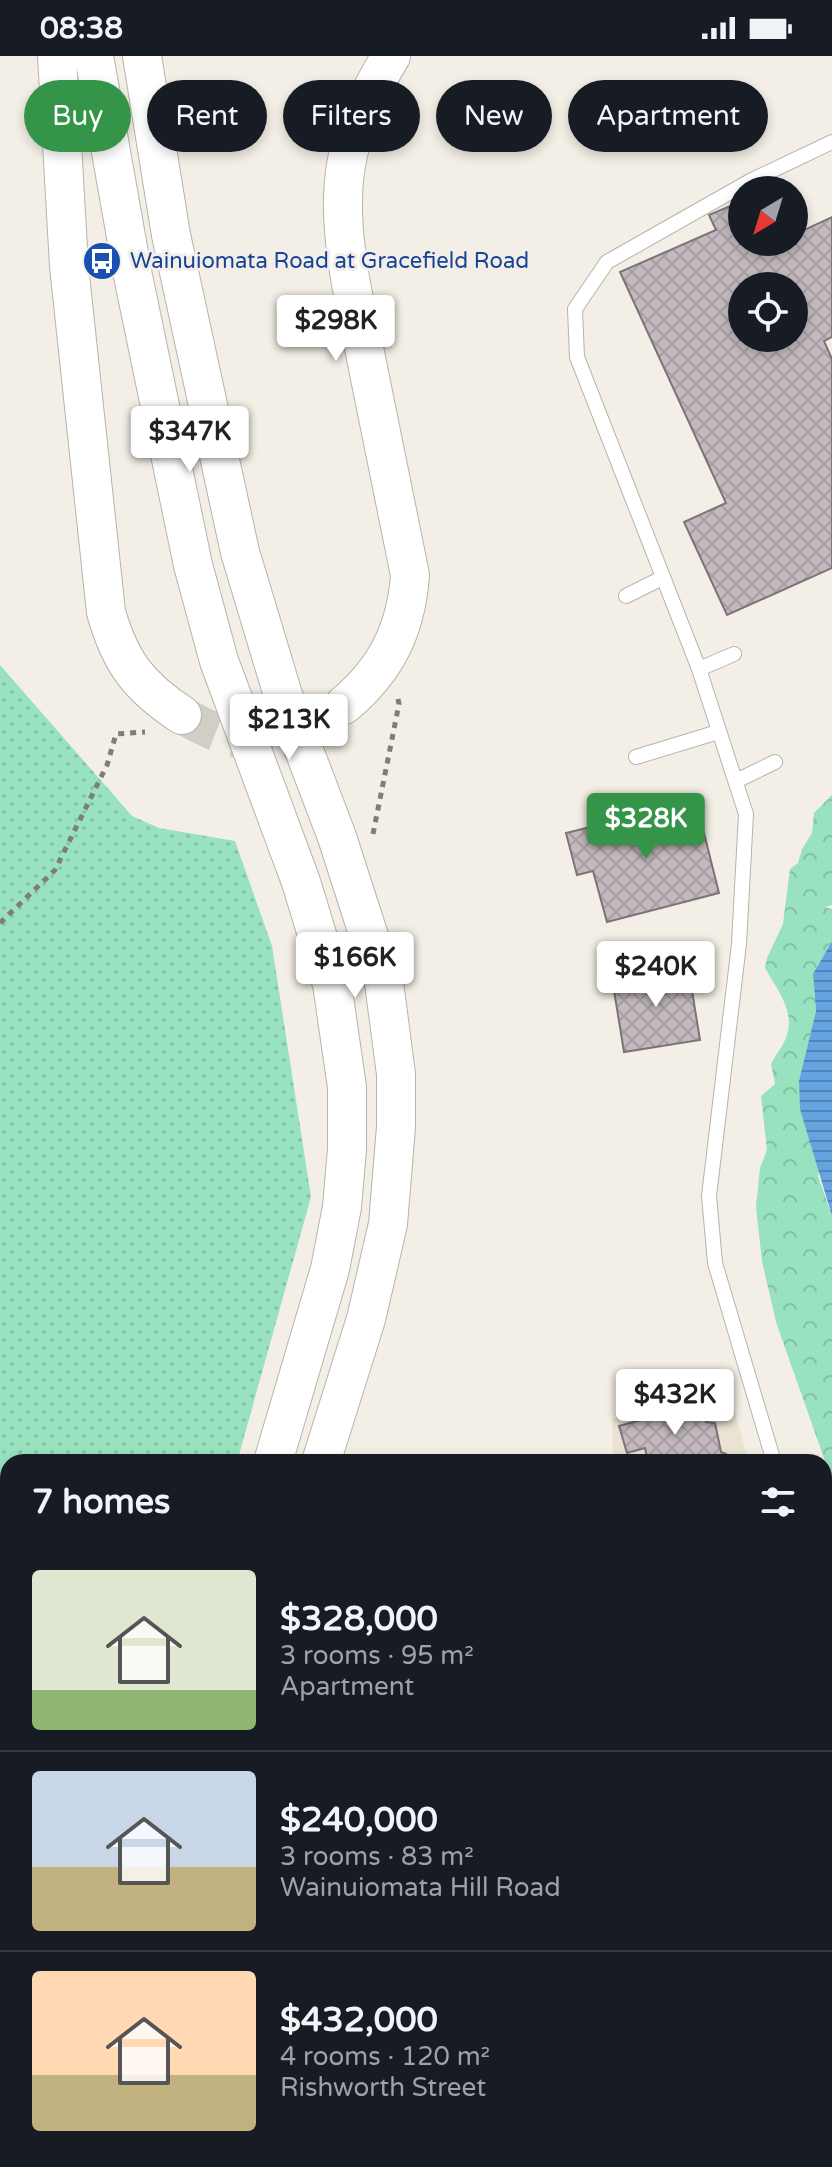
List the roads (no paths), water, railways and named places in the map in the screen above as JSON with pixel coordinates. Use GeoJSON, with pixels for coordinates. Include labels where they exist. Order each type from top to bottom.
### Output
{"type":"FeatureCollection","features":[{"type":"Feature","properties":{"kind":"main road"},"geometry":{"type":"LineString","coordinates":[[57,56],[69,266],[106,612],[124,662],[171,723]]}},
{"type":"Feature","properties":{"kind":"main road"},"geometry":{"type":"LineString","coordinates":[[94,56],[133,276],[193,565],[219,661],[301,882],[332,984],[347,1087],[347,1149],[342,1207],[330,1269],[275,1454]]}},
{"type":"Feature","properties":{"kind":"main road"},"geometry":{"type":"LineString","coordinates":[[142,56],[171,235],[240,552],[283,695],[337,837],[384,983],[396,1074],[396,1127],[388,1224],[366,1319],[324,1454]]}},
{"type":"Feature","properties":{"kind":"main road"},"geometry":{"type":"LineString","coordinates":[[344,705],[361,692],[389,656],[404,618],[410,575],[351,284],[341,205],[344,172],[361,110],[391,56]]}},
{"type":"Feature","properties":{"kind":"lane"},"geometry":{"type":"LineString","coordinates":[[772,1454],[715,1263],[709,1196],[739,944],[746,814],[699,669],[577,357],[575,309],[607,262],[750,181],[832,142]]}},
{"type":"Feature","properties":{"kind":"lane"},"geometry":{"type":"LineString","coordinates":[[626,596],[662,578]]}},
{"type":"Feature","properties":{"kind":"lane"},"geometry":{"type":"LineString","coordinates":[[699,669],[734,654]]}},
{"type":"Feature","properties":{"kind":"lane"},"geometry":{"type":"LineString","coordinates":[[636,757],[718,732]]}},
{"type":"Feature","properties":{"kind":"lane"},"geometry":{"type":"LineString","coordinates":[[736,781],[775,762]]}},
{"type":"Feature","properties":{"kind":"water"},"geometry":{"type":"Polygon","coordinates":[[[832,941],[832,1216],[800,1109],[799,1081],[816,1011],[813,974],[832,941]]]}},
{"type":"Feature","properties":{"kind":"tunnel"},"geometry":{"type":"LineString","coordinates":[[182,715],[225,735],[265,741],[304,731],[344,705]]}},
{"type":"Feature","properties":{"kind":"place","name":"Wainuiomata Road at Gracefield Road"},"geometry":{"type":"Point","coordinates":[102,261]}}]}
